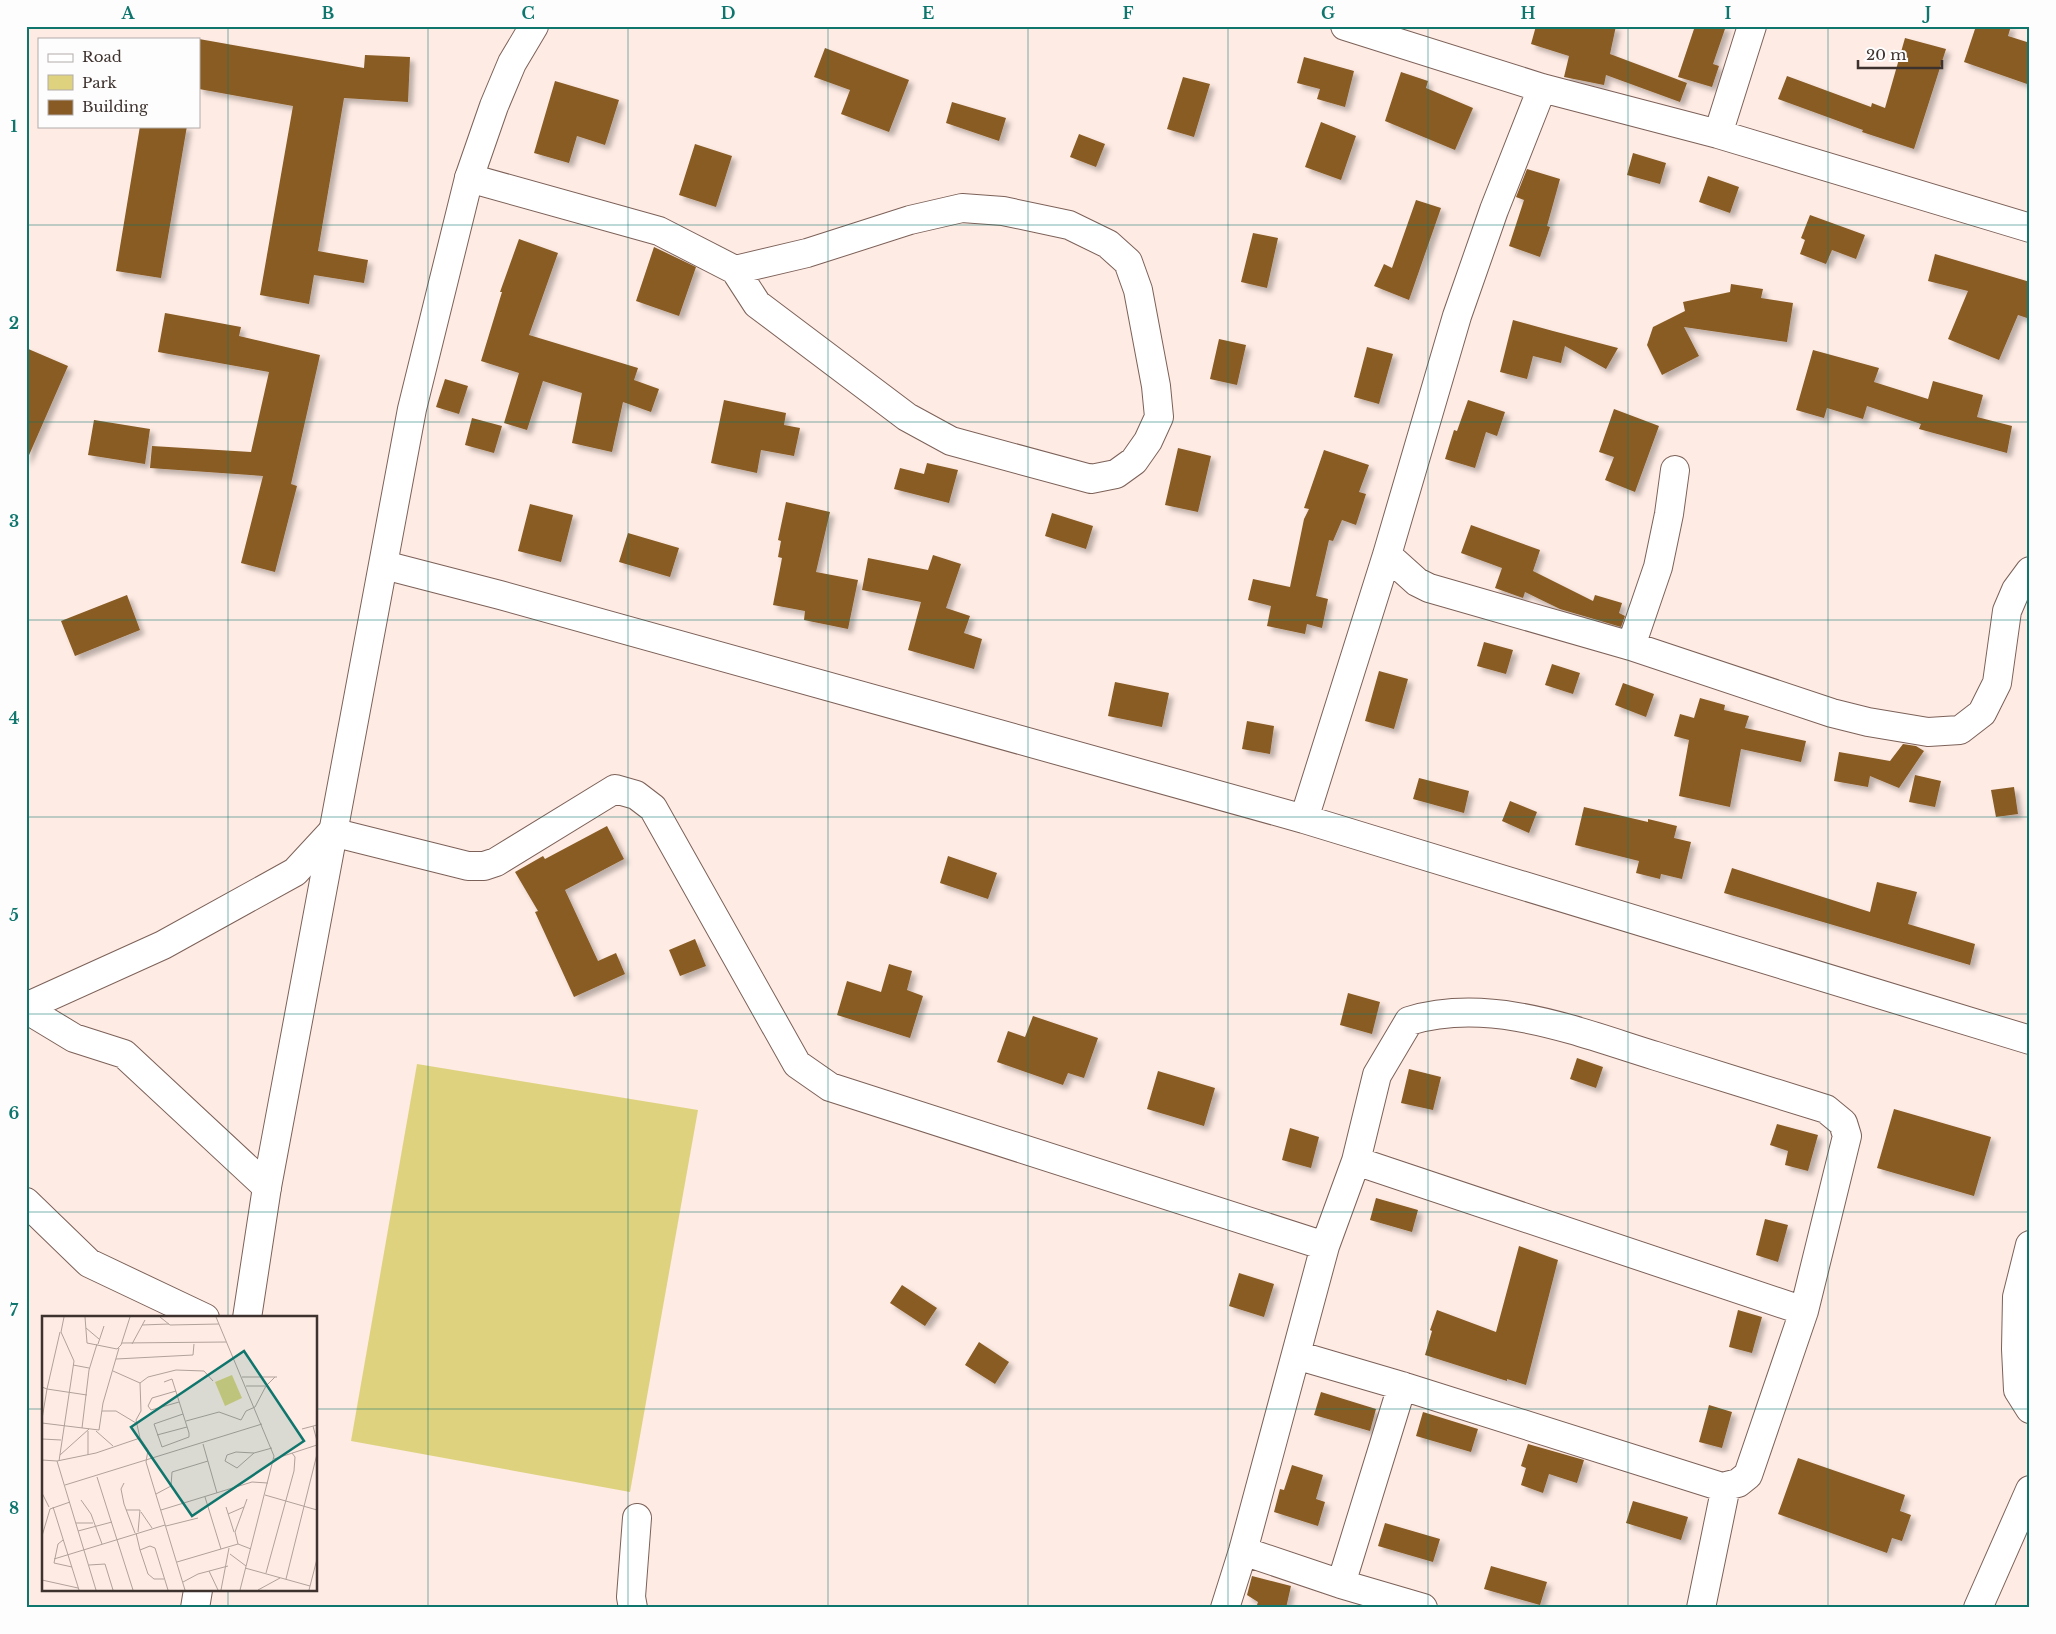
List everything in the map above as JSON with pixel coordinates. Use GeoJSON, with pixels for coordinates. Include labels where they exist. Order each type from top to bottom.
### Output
{"type":"FeatureCollection","features":[{"type":"Feature","properties":{"kind":"street"},"geometry":{"type":"LineString","coordinates":[[246,1316],[267,1187],[412,409],[469,178],[494,106],[512,62],[534,26]]}},
{"type":"Feature","properties":{"kind":"street"},"geometry":{"type":"LineString","coordinates":[[1345,26],[1542,88],[1718,134],[2030,228]]}},
{"type":"Feature","properties":{"kind":"street"},"geometry":{"type":"LineString","coordinates":[[1718,134],[1752,26]]}},
{"type":"Feature","properties":{"kind":"street"},"geometry":{"type":"LineString","coordinates":[[1304,819],[1387,555],[1458,316],[1494,210],[1542,88]]}},
{"type":"Feature","properties":{"kind":"street"},"geometry":{"type":"LineString","coordinates":[[469,178],[659,231],[735,270],[757,304],[907,417],[951,442],[1091,479],[1116,474],[1134,461],[1148,441],[1159,417],[1156,386],[1138,290],[1128,262],[1108,244],[1070,225],[1003,211],[962,208],[910,220],[808,253],[735,270]]}},
{"type":"Feature","properties":{"kind":"street"},"geometry":{"type":"LineString","coordinates":[[1631,646],[1658,568],[1670,514],[1675,470]]}},
{"type":"Feature","properties":{"kind":"street"},"geometry":{"type":"LineString","coordinates":[[1387,555],[1417,582],[1429,588],[1631,646],[1832,713],[1868,722],[1928,732],[1960,730],[1982,713],[1996,683],[2008,612],[2016,590],[2030,571]]}},
{"type":"Feature","properties":{"kind":"street"},"geometry":{"type":"LineString","coordinates":[[384,565],[500,595],[1304,819],[2030,1040]]}},
{"type":"Feature","properties":{"kind":"street"},"geometry":{"type":"LineString","coordinates":[[332,832],[468,866],[484,866],[496,862],[615,789],[636,795],[653,808],[797,1064],[830,1087],[1325,1246]]}},
{"type":"Feature","properties":{"kind":"street"},"geometry":{"type":"LineString","coordinates":[[26,1008],[164,946],[295,872],[332,832]]}},
{"type":"Feature","properties":{"kind":"street"},"geometry":{"type":"LineString","coordinates":[[26,1008],[74,1038],[124,1054],[267,1187]]}},
{"type":"Feature","properties":{"kind":"street"},"geometry":{"type":"LineString","coordinates":[[1225,1608],[1325,1246],[1356,1161],[1377,1075],[1409,1020],[1430,1014],[1478,1011],[1551,1024],[1826,1109],[1843,1123],[1847,1136],[1804,1311],[1748,1475],[1738,1483],[1722,1487],[1402,1386],[1296,1355]]}},
{"type":"Feature","properties":{"kind":"street"},"geometry":{"type":"LineString","coordinates":[[1356,1161],[1804,1311]]}},
{"type":"Feature","properties":{"kind":"street"},"geometry":{"type":"LineString","coordinates":[[26,1202],[89,1263],[201,1316]]}},
{"type":"Feature","properties":{"kind":"street"},"geometry":{"type":"LineString","coordinates":[[2030,1245],[2017,1297],[2016,1349],[2018,1390],[2030,1409]]}},
{"type":"Feature","properties":{"kind":"street"},"geometry":{"type":"LineString","coordinates":[[1341,1584],[1402,1386]]}},
{"type":"Feature","properties":{"kind":"street"},"geometry":{"type":"LineString","coordinates":[[1701,1608],[1726,1486]]}},
{"type":"Feature","properties":{"kind":"street"},"geometry":{"type":"LineString","coordinates":[[1978,1608],[2030,1490]]}},
{"type":"Feature","properties":{"kind":"street"},"geometry":{"type":"LineString","coordinates":[[633,1608],[631,1597],[637,1518]]}},
{"type":"Feature","properties":{"kind":"street"},"geometry":{"type":"LineString","coordinates":[[1242,1551],[1341,1584],[1422,1608]]}},
{"type":"Feature","properties":{"kind":"street"},"geometry":{"type":"LineString","coordinates":[[194,1608],[198,1592]]}},
{"type":"Feature","properties":{"kind":"green space"},"geometry":{"type":"Polygon","coordinates":[[[417,1064],[698,1110],[630,1492],[351,1441],[417,1064]]]}},
{"type":"Feature","properties":{"kind":"building"},"geometry":{"type":"Polygon","coordinates":[[[1536,26],[1616,26],[1610,54],[1687,83],[1680,102],[1606,75],[1604,85],[1564,77],[1569,56],[1531,44],[1536,26]]]}},
{"type":"Feature","properties":{"kind":"building"},"geometry":{"type":"Polygon","coordinates":[[[1695,26],[1726,26],[1713,64],[1719,66],[1712,87],[1678,77],[1695,26]]]}},
{"type":"Feature","properties":{"kind":"building"},"geometry":{"type":"Polygon","coordinates":[[[1976,26],[2011,26],[2008,36],[2030,43],[2030,85],[1964,62],[1976,26]]]}},
{"type":"Feature","properties":{"kind":"building"},"geometry":{"type":"Polygon","coordinates":[[[1905,38],[1946,49],[1914,149],[1862,132],[1863,130],[1778,99],[1787,76],[1871,107],[1872,103],[1885,108],[1905,38]]]}},
{"type":"Feature","properties":{"kind":"building"},"geometry":{"type":"Polygon","coordinates":[[[200,39],[364,68],[365,55],[410,57],[408,102],[344,98],[318,251],[368,260],[364,283],[314,275],[309,304],[260,295],[293,106],[200,89],[200,39]]]}},
{"type":"Feature","properties":{"kind":"building"},"geometry":{"type":"Polygon","coordinates":[[[825,48],[909,80],[889,132],[841,114],[850,90],[814,77],[825,48]]]}},
{"type":"Feature","properties":{"kind":"building"},"geometry":{"type":"Polygon","coordinates":[[[1304,57],[1354,71],[1345,107],[1317,99],[1320,89],[1297,83],[1304,57]]]}},
{"type":"Feature","properties":{"kind":"building"},"geometry":{"type":"Polygon","coordinates":[[[1401,72],[1428,81],[1426,88],[1473,108],[1455,150],[1385,121],[1401,72]]]}},
{"type":"Feature","properties":{"kind":"building"},"geometry":{"type":"Polygon","coordinates":[[[1183,77],[1210,84],[1194,137],[1167,129],[1183,77]]]}},
{"type":"Feature","properties":{"kind":"building"},"geometry":{"type":"Polygon","coordinates":[[[555,81],[619,100],[605,145],[577,136],[569,163],[534,153],[555,81]]]}},
{"type":"Feature","properties":{"kind":"building"},"geometry":{"type":"Polygon","coordinates":[[[952,102],[1006,118],[999,141],[946,123],[952,102]]]}},
{"type":"Feature","properties":{"kind":"building"},"geometry":{"type":"Polygon","coordinates":[[[1321,122],[1356,136],[1341,180],[1305,167],[1321,122]]]}},
{"type":"Feature","properties":{"kind":"building"},"geometry":{"type":"Polygon","coordinates":[[[140,128],[187,128],[161,278],[116,271],[140,128]]]}},
{"type":"Feature","properties":{"kind":"building"},"geometry":{"type":"Polygon","coordinates":[[[1079,134],[1105,144],[1096,167],[1070,157],[1079,134]]]}},
{"type":"Feature","properties":{"kind":"building"},"geometry":{"type":"Polygon","coordinates":[[[695,144],[732,156],[716,207],[679,195],[695,144]]]}},
{"type":"Feature","properties":{"kind":"building"},"geometry":{"type":"Polygon","coordinates":[[[1633,153],[1666,163],[1660,184],[1627,175],[1633,153]]]}},
{"type":"Feature","properties":{"kind":"building"},"geometry":{"type":"Polygon","coordinates":[[[1527,169],[1560,179],[1547,226],[1550,227],[1540,257],[1509,246],[1524,200],[1516,197],[1527,169]]]}},
{"type":"Feature","properties":{"kind":"building"},"geometry":{"type":"Polygon","coordinates":[[[1708,176],[1739,187],[1730,213],[1699,202],[1708,176]]]}},
{"type":"Feature","properties":{"kind":"building"},"geometry":{"type":"Polygon","coordinates":[[[1416,200],[1441,208],[1409,300],[1374,286],[1384,264],[1392,268],[1416,200]]]}},
{"type":"Feature","properties":{"kind":"building"},"geometry":{"type":"Polygon","coordinates":[[[1810,215],[1865,235],[1856,259],[1832,250],[1826,264],[1800,254],[1805,240],[1801,238],[1810,215]]]}},
{"type":"Feature","properties":{"kind":"building"},"geometry":{"type":"Polygon","coordinates":[[[1253,233],[1278,238],[1267,288],[1241,282],[1253,233]]]}},
{"type":"Feature","properties":{"kind":"building"},"geometry":{"type":"Polygon","coordinates":[[[519,239],[558,253],[529,335],[638,368],[634,380],[659,389],[651,412],[623,402],[612,452],[572,443],[582,393],[543,381],[527,430],[504,423],[519,373],[481,361],[502,292],[500,292],[519,239]]]}},
{"type":"Feature","properties":{"kind":"building"},"geometry":{"type":"Polygon","coordinates":[[[654,247],[696,267],[679,316],[636,301],[654,247]]]}},
{"type":"Feature","properties":{"kind":"building"},"geometry":{"type":"Polygon","coordinates":[[[1935,254],[2030,282],[2030,319],[2018,315],[1999,360],[1948,339],[1968,291],[1928,281],[1935,254]]]}},
{"type":"Feature","properties":{"kind":"building"},"geometry":{"type":"Polygon","coordinates":[[[1731,284],[1763,289],[1761,298],[1793,303],[1787,342],[1684,327],[1699,356],[1662,375],[1647,345],[1653,327],[1685,311],[1683,302],[1730,292],[1731,284]]]}},
{"type":"Feature","properties":{"kind":"building"},"geometry":{"type":"Polygon","coordinates":[[[165,313],[241,327],[239,336],[320,355],[291,484],[297,486],[275,572],[241,563],[263,476],[150,468],[152,446],[251,452],[269,372],[158,352],[165,313]]]}},
{"type":"Feature","properties":{"kind":"building"},"geometry":{"type":"Polygon","coordinates":[[[1513,320],[1618,348],[1606,369],[1565,346],[1561,363],[1533,356],[1527,379],[1500,372],[1513,320]]]}},
{"type":"Feature","properties":{"kind":"building"},"geometry":{"type":"Polygon","coordinates":[[[1219,339],[1246,345],[1237,385],[1210,379],[1219,339]]]}},
{"type":"Feature","properties":{"kind":"building"},"geometry":{"type":"Polygon","coordinates":[[[1367,347],[1393,354],[1379,404],[1354,397],[1367,347]]]}},
{"type":"Feature","properties":{"kind":"building"},"geometry":{"type":"Polygon","coordinates":[[[26,348],[68,366],[26,462],[26,348]]]}},
{"type":"Feature","properties":{"kind":"building"},"geometry":{"type":"Polygon","coordinates":[[[1813,350],[1879,368],[1874,382],[1928,399],[1933,381],[1983,395],[1977,417],[2012,426],[2007,453],[1919,429],[1921,424],[1867,406],[1863,419],[1827,408],[1824,418],[1796,410],[1813,350]]]}},
{"type":"Feature","properties":{"kind":"building"},"geometry":{"type":"Polygon","coordinates":[[[445,379],[468,386],[459,414],[436,407],[445,379]]]}},
{"type":"Feature","properties":{"kind":"building"},"geometry":{"type":"Polygon","coordinates":[[[724,400],[786,413],[784,425],[800,428],[794,456],[761,450],[757,473],[711,463],[724,400]]]}},
{"type":"Feature","properties":{"kind":"building"},"geometry":{"type":"Polygon","coordinates":[[[1468,400],[1505,412],[1497,436],[1486,432],[1475,468],[1445,459],[1454,430],[1457,431],[1468,400]]]}},
{"type":"Feature","properties":{"kind":"building"},"geometry":{"type":"Polygon","coordinates":[[[1614,409],[1659,426],[1635,492],[1605,480],[1614,457],[1599,452],[1614,409]]]}},
{"type":"Feature","properties":{"kind":"building"},"geometry":{"type":"Polygon","coordinates":[[[472,418],[502,426],[494,453],[465,445],[472,418]]]}},
{"type":"Feature","properties":{"kind":"building"},"geometry":{"type":"Polygon","coordinates":[[[94,420],[150,429],[145,464],[88,455],[94,420]]]}},
{"type":"Feature","properties":{"kind":"building"},"geometry":{"type":"Polygon","coordinates":[[[1178,448],[1211,456],[1198,512],[1165,505],[1178,448]]]}},
{"type":"Feature","properties":{"kind":"building"},"geometry":{"type":"Polygon","coordinates":[[[1324,450],[1369,465],[1359,492],[1366,494],[1356,525],[1342,520],[1333,541],[1329,540],[1316,596],[1328,599],[1322,628],[1307,624],[1305,634],[1267,626],[1271,606],[1248,600],[1253,579],[1290,587],[1304,519],[1309,509],[1304,508],[1324,450]]]}},
{"type":"Feature","properties":{"kind":"building"},"geometry":{"type":"Polygon","coordinates":[[[927,463],[958,470],[949,503],[894,489],[900,468],[924,474],[927,463]]]}},
{"type":"Feature","properties":{"kind":"building"},"geometry":{"type":"Polygon","coordinates":[[[786,502],[830,512],[816,572],[858,580],[848,629],[804,620],[805,611],[773,605],[782,558],[778,557],[781,541],[778,540],[786,502]]]}},
{"type":"Feature","properties":{"kind":"building"},"geometry":{"type":"Polygon","coordinates":[[[530,504],[573,515],[561,562],[518,551],[530,504]]]}},
{"type":"Feature","properties":{"kind":"building"},"geometry":{"type":"Polygon","coordinates":[[[1052,513],[1093,526],[1086,549],[1045,536],[1052,513]]]}},
{"type":"Feature","properties":{"kind":"building"},"geometry":{"type":"Polygon","coordinates":[[[1471,525],[1540,550],[1533,571],[1593,601],[1595,595],[1622,603],[1619,613],[1625,616],[1621,627],[1560,609],[1525,592],[1523,598],[1495,588],[1502,568],[1461,553],[1471,525]]]}},
{"type":"Feature","properties":{"kind":"building"},"geometry":{"type":"Polygon","coordinates":[[[628,533],[679,548],[670,577],[619,562],[628,533]]]}},
{"type":"Feature","properties":{"kind":"building"},"geometry":{"type":"Polygon","coordinates":[[[933,555],[961,564],[946,608],[970,616],[964,633],[982,639],[974,669],[908,650],[921,602],[862,590],[868,558],[928,570],[933,555]]]}},
{"type":"Feature","properties":{"kind":"building"},"geometry":{"type":"Polygon","coordinates":[[[127,595],[140,630],[75,656],[61,621],[127,595]]]}},
{"type":"Feature","properties":{"kind":"building"},"geometry":{"type":"Polygon","coordinates":[[[1484,642],[1513,650],[1506,674],[1477,666],[1484,642]]]}},
{"type":"Feature","properties":{"kind":"building"},"geometry":{"type":"Polygon","coordinates":[[[1552,664],[1580,673],[1573,694],[1545,685],[1552,664]]]}},
{"type":"Feature","properties":{"kind":"building"},"geometry":{"type":"Polygon","coordinates":[[[1379,671],[1408,679],[1394,729],[1365,721],[1379,671]]]}},
{"type":"Feature","properties":{"kind":"building"},"geometry":{"type":"Polygon","coordinates":[[[1115,682],[1169,693],[1162,727],[1108,716],[1115,682]]]}},
{"type":"Feature","properties":{"kind":"building"},"geometry":{"type":"Polygon","coordinates":[[[1623,683],[1654,694],[1646,717],[1615,705],[1623,683]]]}},
{"type":"Feature","properties":{"kind":"building"},"geometry":{"type":"Polygon","coordinates":[[[1700,698],[1725,705],[1724,710],[1749,716],[1745,728],[1806,741],[1801,762],[1741,749],[1730,807],[1679,796],[1689,740],[1674,736],[1680,714],[1694,718],[1700,698]]]}},
{"type":"Feature","properties":{"kind":"building"},"geometry":{"type":"Polygon","coordinates":[[[1247,721],[1274,726],[1270,754],[1242,749],[1247,721]]]}},
{"type":"Feature","properties":{"kind":"building"},"geometry":{"type":"Polygon","coordinates":[[[1903,744],[1916,746],[1924,751],[1899,788],[1870,776],[1868,787],[1834,781],[1839,752],[1890,761],[1903,744]]]}},
{"type":"Feature","properties":{"kind":"building"},"geometry":{"type":"Polygon","coordinates":[[[1915,775],[1941,781],[1935,807],[1909,802],[1915,775]]]}},
{"type":"Feature","properties":{"kind":"building"},"geometry":{"type":"Polygon","coordinates":[[[1419,778],[1469,791],[1464,813],[1413,799],[1419,778]]]}},
{"type":"Feature","properties":{"kind":"building"},"geometry":{"type":"Polygon","coordinates":[[[2014,787],[2018,814],[1996,817],[1991,790],[2014,787]]]}},
{"type":"Feature","properties":{"kind":"building"},"geometry":{"type":"Polygon","coordinates":[[[1510,801],[1537,812],[1529,833],[1502,821],[1510,801]]]}},
{"type":"Feature","properties":{"kind":"building"},"geometry":{"type":"Polygon","coordinates":[[[1584,807],[1648,822],[1648,819],[1677,826],[1674,838],[1691,842],[1682,879],[1661,874],[1660,879],[1636,873],[1639,861],[1575,845],[1584,807]]]}},
{"type":"Feature","properties":{"kind":"building"},"geometry":{"type":"Polygon","coordinates":[[[607,826],[624,859],[565,890],[598,961],[616,953],[625,974],[574,997],[535,912],[538,911],[515,872],[543,856],[545,859],[607,826]]]}},
{"type":"Feature","properties":{"kind":"building"},"geometry":{"type":"Polygon","coordinates":[[[948,856],[997,873],[988,899],[940,883],[948,856]]]}},
{"type":"Feature","properties":{"kind":"building"},"geometry":{"type":"Polygon","coordinates":[[[1732,868],[1870,912],[1877,882],[1917,892],[1908,924],[1975,944],[1970,965],[1724,893],[1732,868]]]}},
{"type":"Feature","properties":{"kind":"building"},"geometry":{"type":"Polygon","coordinates":[[[695,939],[706,966],[680,976],[669,950],[695,939]]]}},
{"type":"Feature","properties":{"kind":"building"},"geometry":{"type":"Polygon","coordinates":[[[889,964],[912,971],[907,990],[923,996],[910,1038],[837,1015],[847,981],[881,992],[889,964]]]}},
{"type":"Feature","properties":{"kind":"building"},"geometry":{"type":"Polygon","coordinates":[[[1348,993],[1380,1002],[1372,1034],[1340,1025],[1348,993]]]}},
{"type":"Feature","properties":{"kind":"building"},"geometry":{"type":"Polygon","coordinates":[[[1033,1016],[1098,1038],[1084,1078],[1068,1073],[1063,1085],[997,1062],[1008,1031],[1025,1037],[1033,1016]]]}},
{"type":"Feature","properties":{"kind":"building"},"geometry":{"type":"Polygon","coordinates":[[[1577,1058],[1603,1067],[1596,1088],[1570,1079],[1577,1058]]]}},
{"type":"Feature","properties":{"kind":"building"},"geometry":{"type":"Polygon","coordinates":[[[1409,1069],[1441,1077],[1433,1110],[1401,1103],[1409,1069]]]}},
{"type":"Feature","properties":{"kind":"building"},"geometry":{"type":"Polygon","coordinates":[[[1158,1071],[1215,1088],[1204,1126],[1147,1109],[1158,1071]]]}},
{"type":"Feature","properties":{"kind":"building"},"geometry":{"type":"Polygon","coordinates":[[[1894,1109],[1991,1137],[1974,1196],[1877,1168],[1894,1109]]]}},
{"type":"Feature","properties":{"kind":"building"},"geometry":{"type":"Polygon","coordinates":[[[1777,1124],[1818,1135],[1808,1171],[1785,1165],[1788,1151],[1770,1145],[1777,1124]]]}},
{"type":"Feature","properties":{"kind":"building"},"geometry":{"type":"Polygon","coordinates":[[[1290,1128],[1319,1137],[1311,1168],[1282,1160],[1290,1128]]]}},
{"type":"Feature","properties":{"kind":"building"},"geometry":{"type":"Polygon","coordinates":[[[1376,1198],[1418,1210],[1412,1232],[1370,1220],[1376,1198]]]}},
{"type":"Feature","properties":{"kind":"building"},"geometry":{"type":"Polygon","coordinates":[[[1765,1219],[1788,1225],[1778,1262],[1756,1255],[1765,1219]]]}},
{"type":"Feature","properties":{"kind":"building"},"geometry":{"type":"Polygon","coordinates":[[[1519,1246],[1558,1260],[1526,1385],[1507,1379],[1507,1381],[1425,1355],[1432,1331],[1430,1330],[1437,1310],[1496,1332],[1519,1246]]]}},
{"type":"Feature","properties":{"kind":"building"},"geometry":{"type":"Polygon","coordinates":[[[1239,1273],[1274,1284],[1264,1317],[1229,1306],[1239,1273]]]}},
{"type":"Feature","properties":{"kind":"building"},"geometry":{"type":"Polygon","coordinates":[[[902,1285],[937,1308],[925,1326],[890,1303],[902,1285]]]}},
{"type":"Feature","properties":{"kind":"building"},"geometry":{"type":"Polygon","coordinates":[[[1738,1310],[1762,1317],[1752,1353],[1729,1347],[1738,1310]]]}},
{"type":"Feature","properties":{"kind":"building"},"geometry":{"type":"Polygon","coordinates":[[[979,1342],[1009,1362],[995,1384],[965,1365],[979,1342]]]}},
{"type":"Feature","properties":{"kind":"building"},"geometry":{"type":"Polygon","coordinates":[[[1321,1392],[1376,1409],[1370,1431],[1314,1415],[1321,1392]]]}},
{"type":"Feature","properties":{"kind":"building"},"geometry":{"type":"Polygon","coordinates":[[[1709,1405],[1732,1412],[1722,1448],[1699,1442],[1709,1405]]]}},
{"type":"Feature","properties":{"kind":"building"},"geometry":{"type":"Polygon","coordinates":[[[1423,1412],[1478,1429],[1471,1452],[1416,1436],[1423,1412]]]}},
{"type":"Feature","properties":{"kind":"building"},"geometry":{"type":"Polygon","coordinates":[[[1528,1444],[1584,1460],[1577,1483],[1549,1474],[1543,1493],[1521,1485],[1526,1468],[1521,1466],[1528,1444]]]}},
{"type":"Feature","properties":{"kind":"building"},"geometry":{"type":"Polygon","coordinates":[[[1798,1458],[1905,1495],[1900,1511],[1911,1515],[1902,1541],[1892,1538],[1887,1553],[1778,1514],[1798,1458]]]}},
{"type":"Feature","properties":{"kind":"building"},"geometry":{"type":"Polygon","coordinates":[[[1292,1465],[1323,1475],[1316,1499],[1325,1502],[1318,1526],[1274,1512],[1280,1489],[1284,1490],[1292,1465]]]}},
{"type":"Feature","properties":{"kind":"building"},"geometry":{"type":"Polygon","coordinates":[[[1633,1501],[1688,1517],[1681,1540],[1626,1523],[1633,1501]]]}},
{"type":"Feature","properties":{"kind":"building"},"geometry":{"type":"Polygon","coordinates":[[[1385,1523],[1440,1539],[1433,1562],[1378,1546],[1385,1523]]]}},
{"type":"Feature","properties":{"kind":"building"},"geometry":{"type":"Polygon","coordinates":[[[1491,1566],[1547,1582],[1540,1605],[1484,1589],[1491,1566]]]}},
{"type":"Feature","properties":{"kind":"building"},"geometry":{"type":"Polygon","coordinates":[[[1252,1576],[1291,1586],[1286,1608],[1256,1608],[1258,1602],[1247,1595],[1252,1576]]]}}]}
